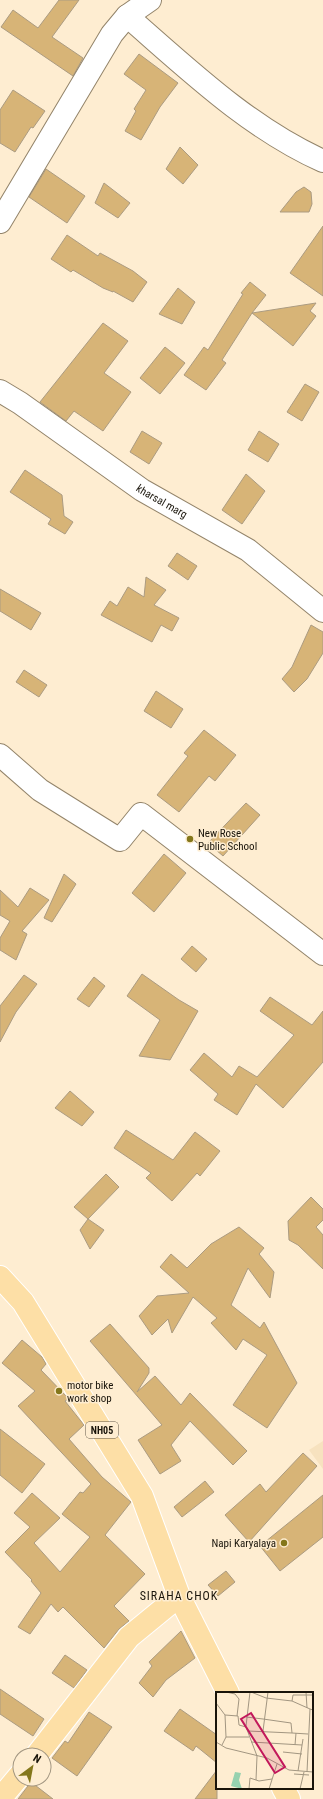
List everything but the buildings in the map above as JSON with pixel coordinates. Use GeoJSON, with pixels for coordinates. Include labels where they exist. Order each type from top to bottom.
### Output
{"type":"FeatureCollection","features":[{"type":"Feature","properties":{"kind":"main road","name":"NH05"},"geometry":{"type":"LineString","coordinates":[[0,1277],[22,1302],[142,1496],[179,1596],[227,1692]]}},
{"type":"Feature","properties":{"kind":"main road"},"geometry":{"type":"LineString","coordinates":[[43,1747],[129,1637],[179,1596]]}},
{"type":"Feature","properties":{"kind":"main road"},"geometry":{"type":"LineString","coordinates":[[0,1799],[12,1785]]}},
{"type":"Feature","properties":{"kind":"main road"},"geometry":{"type":"LineString","coordinates":[[284,1789],[289,1799]]}},
{"type":"Feature","properties":{"kind":"street"},"geometry":{"type":"LineString","coordinates":[[0,222],[112,34],[127,16],[150,0]]}},
{"type":"Feature","properties":{"kind":"street"},"geometry":{"type":"LineString","coordinates":[[127,16],[214,92],[295,149],[323,161]]}},
{"type":"Feature","properties":{"kind":"street","name":"kharsal marg"},"geometry":{"type":"LineString","coordinates":[[0,391],[20,403],[142,490],[248,550],[323,610]]}},
{"type":"Feature","properties":{"kind":"street"},"geometry":{"type":"LineString","coordinates":[[0,755],[40,790],[120,840],[141,814],[323,954]]}},
{"type":"Feature","properties":{"kind":"shaded area"},"geometry":{"type":"Polygon","coordinates":[[[323,1441],[323,1469],[309,1450],[323,1441]]]}},
{"type":"Feature","properties":{"kind":"place","name":"New Rose Public School"},"geometry":{"type":"Point","coordinates":[190,839]}},
{"type":"Feature","properties":{"kind":"place","name":"motor bike work shop"},"geometry":{"type":"Point","coordinates":[59,1391]}},
{"type":"Feature","properties":{"kind":"place","name":"Napi Karyalaya"},"geometry":{"type":"Point","coordinates":[284,1543]}},
{"type":"Feature","properties":{"kind":"district","name":"SIRAHA CHOK"},"geometry":{"type":"Point","coordinates":[179,1596]}}]}
